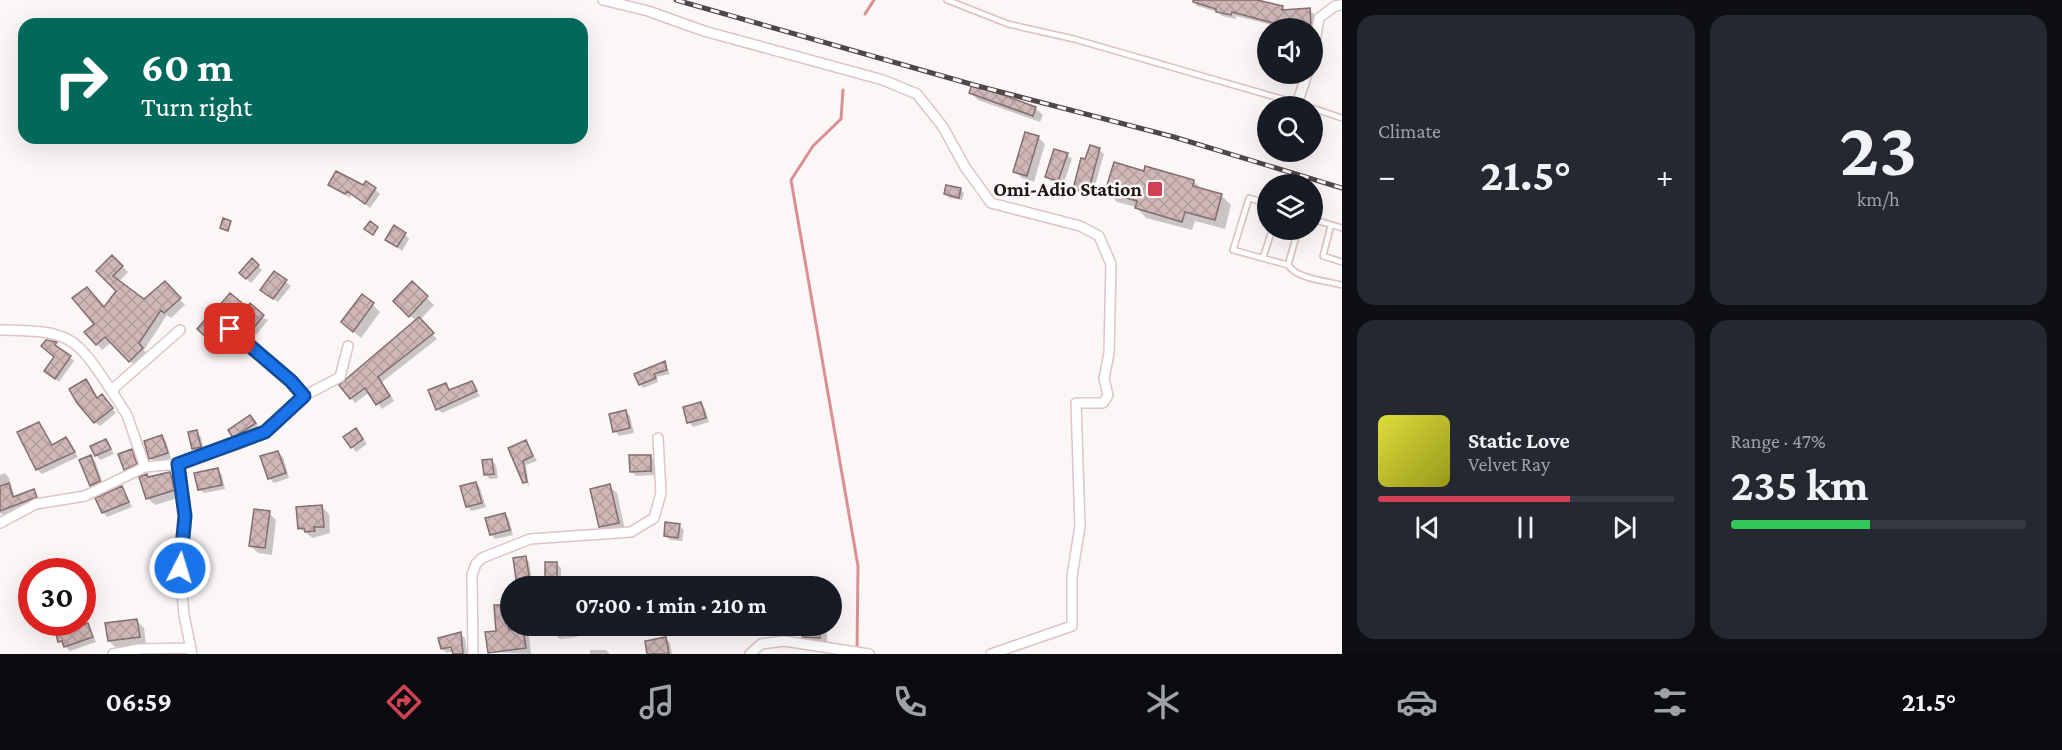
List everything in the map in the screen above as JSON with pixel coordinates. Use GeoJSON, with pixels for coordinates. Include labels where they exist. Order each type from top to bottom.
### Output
{"type":"FeatureCollection","features":[{"type":"Feature","properties":{"kind":"street"},"geometry":{"type":"LineString","coordinates":[[603,0],[648,11],[704,31],[883,80],[917,94],[943,127],[965,167],[991,203],[1080,226],[1099,236],[1111,264],[1109,342],[1104,379],[1108,395],[1103,403],[1076,403],[1080,526],[1072,576],[1072,626],[991,654]]}},
{"type":"Feature","properties":{"kind":"street"},"geometry":{"type":"LineString","coordinates":[[1319,18],[1335,6],[1342,5]]}},
{"type":"Feature","properties":{"kind":"street"},"geometry":{"type":"LineString","coordinates":[[0,330],[35,329],[72,339],[127,415],[145,467]]}},
{"type":"Feature","properties":{"kind":"street"},"geometry":{"type":"LineString","coordinates":[[230,329],[291,381],[304,396]]}},
{"type":"Feature","properties":{"kind":"street"},"geometry":{"type":"LineString","coordinates":[[113,393],[119,382],[180,330]]}},
{"type":"Feature","properties":{"kind":"street"},"geometry":{"type":"LineString","coordinates":[[0,523],[36,504],[86,496],[145,467],[178,464],[265,432],[304,396],[340,377],[348,346]]}},
{"type":"Feature","properties":{"kind":"street"},"geometry":{"type":"LineString","coordinates":[[473,654],[471,599],[476,564],[482,558],[530,539],[630,532],[654,518],[661,492],[658,438]]}},
{"type":"Feature","properties":{"kind":"street"},"geometry":{"type":"LineString","coordinates":[[113,654],[139,649],[191,651],[180,568],[185,516],[178,464]]}},
{"type":"Feature","properties":{"kind":"street"},"geometry":{"type":"LineString","coordinates":[[750,654],[761,644],[784,641],[869,654]]}},
{"type":"Feature","properties":{"kind":"lane"},"geometry":{"type":"LineString","coordinates":[[947,0],[1008,24],[1074,39],[1270,96]]}},
{"type":"Feature","properties":{"kind":"lane"},"geometry":{"type":"LineString","coordinates":[[1323,112],[1342,118]]}},
{"type":"Feature","properties":{"kind":"lane"},"geometry":{"type":"LineString","coordinates":[[1257,200],[1250,198],[1233,250],[1288,264],[1290,268],[1309,276],[1342,285]]}},
{"type":"Feature","properties":{"kind":"lane"},"geometry":{"type":"LineString","coordinates":[[1323,222],[1342,228]]}},
{"type":"Feature","properties":{"kind":"lane"},"geometry":{"type":"LineString","coordinates":[[1332,225],[1323,256],[1342,261]]}},
{"type":"Feature","properties":{"kind":"lane"},"geometry":{"type":"LineString","coordinates":[[1263,258],[1269,240]]}},
{"type":"Feature","properties":{"kind":"lane"},"geometry":{"type":"LineString","coordinates":[[1288,264],[1295,240]]}},
{"type":"Feature","properties":{"kind":"building"},"geometry":{"type":"Polygon","coordinates":[[[1193,0],[1257,0],[1283,6],[1282,10],[1310,8],[1311,18],[1257,19],[1232,12],[1231,15],[1216,12],[1216,9],[1193,2],[1193,0]]]}},
{"type":"Feature","properties":{"kind":"building"},"geometry":{"type":"Polygon","coordinates":[[[972,84],[1036,107],[1033,116],[969,93],[972,84]]]}},
{"type":"Feature","properties":{"kind":"building"},"geometry":{"type":"Polygon","coordinates":[[[1025,132],[1039,136],[1027,176],[1013,172],[1025,132]]]}},
{"type":"Feature","properties":{"kind":"building"},"geometry":{"type":"Polygon","coordinates":[[[1090,145],[1100,148],[1088,193],[1073,189],[1081,158],[1085,159],[1090,145]]]}},
{"type":"Feature","properties":{"kind":"building"},"geometry":{"type":"Polygon","coordinates":[[[1054,149],[1068,153],[1058,181],[1045,177],[1054,149]]]}},
{"type":"Feature","properties":{"kind":"building","name":"Omi-Adio Station"},"geometry":{"type":"Polygon","coordinates":[[[1114,162],[1144,171],[1145,166],[1194,180],[1193,186],[1222,194],[1215,220],[1185,212],[1182,222],[1135,208],[1137,201],[1105,192],[1114,162]]]}},
{"type":"Feature","properties":{"kind":"building"},"geometry":{"type":"Polygon","coordinates":[[[336,171],[363,185],[366,181],[376,188],[365,204],[347,191],[345,194],[328,185],[336,171]]]}},
{"type":"Feature","properties":{"kind":"building"},"geometry":{"type":"Polygon","coordinates":[[[946,185],[961,188],[959,198],[944,194],[946,185]]]}},
{"type":"Feature","properties":{"kind":"building"},"geometry":{"type":"Polygon","coordinates":[[[223,218],[231,221],[228,231],[220,228],[223,218]]]}},
{"type":"Feature","properties":{"kind":"building"},"geometry":{"type":"Polygon","coordinates":[[[370,221],[378,227],[373,235],[364,229],[370,221]]]}},
{"type":"Feature","properties":{"kind":"building"},"geometry":{"type":"Polygon","coordinates":[[[394,225],[406,233],[397,247],[385,240],[394,225]]]}},
{"type":"Feature","properties":{"kind":"building"},"geometry":{"type":"Polygon","coordinates":[[[112,255],[123,266],[113,276],[144,299],[165,281],[181,298],[164,313],[161,310],[139,343],[143,348],[129,362],[105,337],[96,345],[84,332],[94,324],[72,298],[87,287],[104,307],[116,291],[96,271],[112,255]]]}},
{"type":"Feature","properties":{"kind":"building"},"geometry":{"type":"Polygon","coordinates":[[[252,258],[259,265],[246,279],[239,273],[252,258]]]}},
{"type":"Feature","properties":{"kind":"building"},"geometry":{"type":"Polygon","coordinates":[[[274,271],[287,280],[273,299],[260,290],[274,271]]]}},
{"type":"Feature","properties":{"kind":"building"},"geometry":{"type":"Polygon","coordinates":[[[412,281],[428,296],[409,317],[393,301],[412,281]]]}},
{"type":"Feature","properties":{"kind":"building"},"geometry":{"type":"Polygon","coordinates":[[[230,293],[247,307],[250,303],[264,315],[251,331],[219,306],[230,293]]]}},
{"type":"Feature","properties":{"kind":"building"},"geometry":{"type":"Polygon","coordinates":[[[362,294],[374,303],[353,332],[341,322],[362,294]]]}},
{"type":"Feature","properties":{"kind":"building"},"geometry":{"type":"Polygon","coordinates":[[[210,314],[237,344],[232,349],[216,332],[209,340],[197,329],[210,314]]]}},
{"type":"Feature","properties":{"kind":"building"},"geometry":{"type":"Polygon","coordinates":[[[419,317],[434,333],[378,377],[390,396],[376,405],[365,388],[350,399],[339,385],[419,317]]]}},
{"type":"Feature","properties":{"kind":"building"},"geometry":{"type":"Polygon","coordinates":[[[46,340],[57,342],[55,345],[71,356],[55,379],[44,371],[54,357],[41,346],[46,340]]]}},
{"type":"Feature","properties":{"kind":"building"},"geometry":{"type":"Polygon","coordinates":[[[665,361],[667,370],[654,374],[656,378],[639,385],[634,374],[665,361]]]}},
{"type":"Feature","properties":{"kind":"building"},"geometry":{"type":"Polygon","coordinates":[[[86,379],[97,398],[102,394],[113,408],[94,423],[77,403],[69,389],[86,379]]]}},
{"type":"Feature","properties":{"kind":"building"},"geometry":{"type":"Polygon","coordinates":[[[472,381],[477,391],[436,410],[428,390],[446,383],[449,390],[472,381]]]}},
{"type":"Feature","properties":{"kind":"building"},"geometry":{"type":"Polygon","coordinates":[[[701,402],[706,418],[687,423],[683,407],[701,402]]]}},
{"type":"Feature","properties":{"kind":"building"},"geometry":{"type":"Polygon","coordinates":[[[626,410],[630,428],[613,432],[609,414],[626,410]]]}},
{"type":"Feature","properties":{"kind":"building"},"geometry":{"type":"Polygon","coordinates":[[[250,415],[256,423],[233,438],[228,430],[250,415]]]}},
{"type":"Feature","properties":{"kind":"building"},"geometry":{"type":"Polygon","coordinates":[[[39,422],[52,445],[66,437],[75,452],[36,470],[17,432],[39,422]]]}},
{"type":"Feature","properties":{"kind":"building"},"geometry":{"type":"Polygon","coordinates":[[[356,428],[363,439],[351,448],[343,437],[356,428]]]}},
{"type":"Feature","properties":{"kind":"building"},"geometry":{"type":"Polygon","coordinates":[[[197,430],[201,447],[192,449],[188,432],[197,430]]]}},
{"type":"Feature","properties":{"kind":"building"},"geometry":{"type":"Polygon","coordinates":[[[162,435],[168,453],[149,459],[144,441],[162,435]]]}},
{"type":"Feature","properties":{"kind":"building"},"geometry":{"type":"Polygon","coordinates":[[[106,439],[111,449],[95,456],[90,446],[106,439]]]}},
{"type":"Feature","properties":{"kind":"building"},"geometry":{"type":"Polygon","coordinates":[[[526,440],[533,456],[523,461],[527,482],[523,483],[508,448],[526,440]]]}},
{"type":"Feature","properties":{"kind":"building"},"geometry":{"type":"Polygon","coordinates":[[[132,449],[137,464],[124,470],[118,454],[132,449]]]}},
{"type":"Feature","properties":{"kind":"building"},"geometry":{"type":"Polygon","coordinates":[[[278,451],[286,473],[268,479],[260,456],[278,451]]]}},
{"type":"Feature","properties":{"kind":"building"},"geometry":{"type":"Polygon","coordinates":[[[91,455],[100,481],[90,486],[79,460],[91,455]]]}},
{"type":"Feature","properties":{"kind":"building"},"geometry":{"type":"Polygon","coordinates":[[[629,455],[651,455],[651,471],[630,472],[629,455]]]}},
{"type":"Feature","properties":{"kind":"building"},"geometry":{"type":"Polygon","coordinates":[[[492,459],[494,474],[484,475],[482,460],[492,459]]]}},
{"type":"Feature","properties":{"kind":"building"},"geometry":{"type":"Polygon","coordinates":[[[218,468],[222,485],[198,490],[194,473],[218,468]]]}},
{"type":"Feature","properties":{"kind":"building"},"geometry":{"type":"Polygon","coordinates":[[[170,472],[175,490],[146,499],[139,477],[170,472]]]}},
{"type":"Feature","properties":{"kind":"building"},"geometry":{"type":"Polygon","coordinates":[[[476,482],[482,503],[466,507],[460,486],[476,482]]]}},
{"type":"Feature","properties":{"kind":"building"},"geometry":{"type":"Polygon","coordinates":[[[9,483],[13,497],[34,489],[37,497],[0,511],[0,486],[9,483]]]}},
{"type":"Feature","properties":{"kind":"building"},"geometry":{"type":"Polygon","coordinates":[[[610,484],[619,523],[599,527],[590,489],[610,484]]]}},
{"type":"Feature","properties":{"kind":"building"},"geometry":{"type":"Polygon","coordinates":[[[122,486],[129,502],[102,513],[95,498],[122,486]]]}},
{"type":"Feature","properties":{"kind":"building"},"geometry":{"type":"Polygon","coordinates":[[[322,505],[324,527],[314,527],[315,531],[305,532],[304,528],[298,529],[296,507],[322,505]]]}},
{"type":"Feature","properties":{"kind":"building"},"geometry":{"type":"Polygon","coordinates":[[[254,509],[270,511],[265,548],[249,546],[254,509]]]}},
{"type":"Feature","properties":{"kind":"building"},"geometry":{"type":"Polygon","coordinates":[[[505,513],[510,530],[490,535],[485,518],[505,513]]]}},
{"type":"Feature","properties":{"kind":"building"},"geometry":{"type":"Polygon","coordinates":[[[665,522],[680,524],[678,538],[664,536],[665,522]]]}},
{"type":"Feature","properties":{"kind":"building"},"geometry":{"type":"Polygon","coordinates":[[[526,556],[529,576],[516,576],[513,558],[526,556]]]}},
{"type":"Feature","properties":{"kind":"building"},"geometry":{"type":"Polygon","coordinates":[[[545,562],[557,562],[557,576],[545,576],[545,562]]]}},
{"type":"Feature","properties":{"kind":"building"},"geometry":{"type":"Polygon","coordinates":[[[494,605],[500,605],[500,636],[524,636],[526,648],[488,653],[485,632],[496,631],[494,605]]]}},
{"type":"Feature","properties":{"kind":"building"},"geometry":{"type":"Polygon","coordinates":[[[137,619],[140,637],[108,641],[105,623],[137,619]]]}},
{"type":"Feature","properties":{"kind":"building"},"geometry":{"type":"Polygon","coordinates":[[[461,632],[463,654],[453,654],[451,647],[441,649],[438,638],[461,632]]]}},
{"type":"Feature","properties":{"kind":"building"},"geometry":{"type":"Polygon","coordinates":[[[56,636],[93,637],[64,647],[62,641],[58,642],[56,636]]]}},
{"type":"Feature","properties":{"kind":"building"},"geometry":{"type":"Polygon","coordinates":[[[820,636],[820,638],[802,637],[820,636]]]}},
{"type":"Feature","properties":{"kind":"building"},"geometry":{"type":"Polygon","coordinates":[[[666,637],[669,654],[647,654],[645,641],[666,637]]]}},
{"type":"Feature","properties":{"kind":"waterway"},"geometry":{"type":"LineString","coordinates":[[865,14],[874,0]]}},
{"type":"Feature","properties":{"kind":"waterway"},"geometry":{"type":"LineString","coordinates":[[843,90],[841,119],[813,146],[791,180],[858,566],[857,652]]}},
{"type":"Feature","properties":{"kind":"railway"},"geometry":{"type":"LineString","coordinates":[[676,0],[974,85],[1174,137],[1342,188]]}},
{"type":"Feature","properties":{"kind":"place","name":"Omi-Adio Station"},"geometry":{"type":"Point","coordinates":[1155,189]}},
{"type":"Feature","properties":{"kind":"route"},"geometry":{"type":"LineString","coordinates":[[180,568],[185,516],[178,464],[265,432],[304,396],[291,381],[230,329]]}}]}
